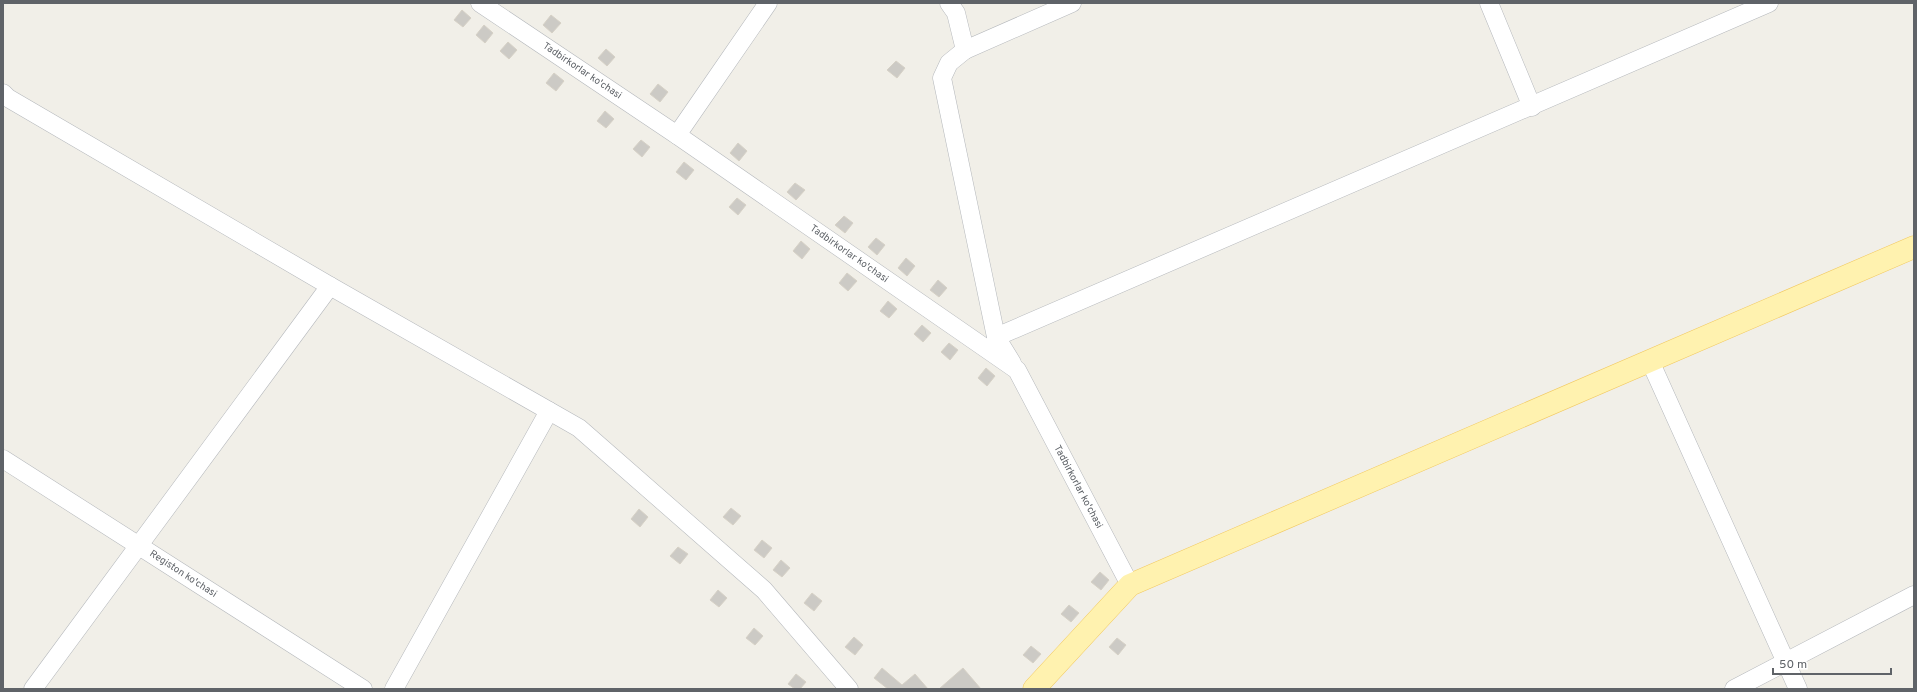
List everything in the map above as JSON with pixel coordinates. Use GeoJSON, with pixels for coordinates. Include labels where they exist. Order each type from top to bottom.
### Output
{"type":"FeatureCollection","features":[{"type":"Feature","properties":{"kind":"main road"},"geometry":{"type":"LineString","coordinates":[[1034,689],[1130,585],[1914,247]]}},
{"type":"Feature","properties":{"kind":"street","name":"Tadbirkorlar ko'chasi"},"geometry":{"type":"LineString","coordinates":[[480,3],[677,135],[1017,370],[1130,585]]}},
{"type":"Feature","properties":{"kind":"street"},"geometry":{"type":"LineString","coordinates":[[677,135],[768,3]]}},
{"type":"Feature","properties":{"kind":"street"},"geometry":{"type":"LineString","coordinates":[[949,3],[956,13],[965,50]]}},
{"type":"Feature","properties":{"kind":"street"},"geometry":{"type":"LineString","coordinates":[[1017,370],[996,337],[942,78],[949,63],[965,50],[1072,3]]}},
{"type":"Feature","properties":{"kind":"street"},"geometry":{"type":"LineString","coordinates":[[1489,3],[1532,107]]}},
{"type":"Feature","properties":{"kind":"street"},"geometry":{"type":"LineString","coordinates":[[996,337],[1532,107],[1769,3]]}},
{"type":"Feature","properties":{"kind":"street"},"geometry":{"type":"LineString","coordinates":[[5,99],[580,428],[764,590],[850,689]]}},
{"type":"Feature","properties":{"kind":"street"},"geometry":{"type":"LineString","coordinates":[[33,689],[330,286]]}},
{"type":"Feature","properties":{"kind":"street"},"geometry":{"type":"LineString","coordinates":[[1650,361],[1798,689]]}},
{"type":"Feature","properties":{"kind":"street"},"geometry":{"type":"LineString","coordinates":[[394,689],[549,410]]}},
{"type":"Feature","properties":{"kind":"street","name":"Registon ko'chasi"},"geometry":{"type":"LineString","coordinates":[[3,459],[363,689]]}},
{"type":"Feature","properties":{"kind":"street"},"geometry":{"type":"LineString","coordinates":[[1734,689],[1914,595]]}},
{"type":"Feature","properties":{"kind":"building"},"geometry":{"type":"Polygon","coordinates":[[[462,10],[471,18],[463,27],[454,20],[462,10]]]}},
{"type":"Feature","properties":{"kind":"building"},"geometry":{"type":"Polygon","coordinates":[[[551,15],[561,23],[552,33],[543,25],[551,15]]]}},
{"type":"Feature","properties":{"kind":"building"},"geometry":{"type":"Polygon","coordinates":[[[484,25],[493,33],[485,43],[476,35],[484,25]]]}},
{"type":"Feature","properties":{"kind":"building"},"geometry":{"type":"Polygon","coordinates":[[[508,42],[517,50],[509,59],[500,51],[508,42]]]}},
{"type":"Feature","properties":{"kind":"building"},"geometry":{"type":"Polygon","coordinates":[[[606,49],[615,57],[607,66],[598,58],[606,49]]]}},
{"type":"Feature","properties":{"kind":"building"},"geometry":{"type":"Polygon","coordinates":[[[896,61],[905,68],[897,78],[887,70],[896,61]]]}},
{"type":"Feature","properties":{"kind":"building"},"geometry":{"type":"Polygon","coordinates":[[[554,73],[564,81],[556,91],[546,83],[554,73]]]}},
{"type":"Feature","properties":{"kind":"building"},"geometry":{"type":"Polygon","coordinates":[[[658,84],[668,92],[660,102],[650,94],[658,84]]]}},
{"type":"Feature","properties":{"kind":"building"},"geometry":{"type":"Polygon","coordinates":[[[605,111],[614,119],[606,128],[597,121],[605,111]]]}},
{"type":"Feature","properties":{"kind":"building"},"geometry":{"type":"Polygon","coordinates":[[[641,140],[650,147],[642,157],[633,149],[641,140]]]}},
{"type":"Feature","properties":{"kind":"building"},"geometry":{"type":"Polygon","coordinates":[[[738,143],[747,151],[739,161],[730,153],[738,143]]]}},
{"type":"Feature","properties":{"kind":"building"},"geometry":{"type":"Polygon","coordinates":[[[684,162],[694,170],[686,180],[676,172],[684,162]]]}},
{"type":"Feature","properties":{"kind":"building"},"geometry":{"type":"Polygon","coordinates":[[[795,183],[805,190],[796,200],[787,192],[795,183]]]}},
{"type":"Feature","properties":{"kind":"building"},"geometry":{"type":"Polygon","coordinates":[[[737,198],[746,205],[738,215],[729,207],[737,198]]]}},
{"type":"Feature","properties":{"kind":"building"},"geometry":{"type":"Polygon","coordinates":[[[844,216],[853,223],[845,233],[835,225],[844,216]]]}},
{"type":"Feature","properties":{"kind":"building"},"geometry":{"type":"Polygon","coordinates":[[[876,238],[885,245],[877,255],[868,247],[876,238]]]}},
{"type":"Feature","properties":{"kind":"building"},"geometry":{"type":"Polygon","coordinates":[[[801,241],[810,249],[802,259],[793,251],[801,241]]]}},
{"type":"Feature","properties":{"kind":"building"},"geometry":{"type":"Polygon","coordinates":[[[906,258],[915,266],[907,276],[898,268],[906,258]]]}},
{"type":"Feature","properties":{"kind":"building"},"geometry":{"type":"Polygon","coordinates":[[[847,273],[857,281],[848,291],[839,283],[847,273]]]}},
{"type":"Feature","properties":{"kind":"building"},"geometry":{"type":"Polygon","coordinates":[[[938,280],[947,288],[939,297],[930,290],[938,280]]]}},
{"type":"Feature","properties":{"kind":"building"},"geometry":{"type":"Polygon","coordinates":[[[888,301],[897,309],[889,318],[880,311],[888,301]]]}},
{"type":"Feature","properties":{"kind":"building"},"geometry":{"type":"Polygon","coordinates":[[[922,325],[931,333],[923,342],[914,334],[922,325]]]}},
{"type":"Feature","properties":{"kind":"building"},"geometry":{"type":"Polygon","coordinates":[[[949,343],[958,350],[950,360],[941,352],[949,343]]]}},
{"type":"Feature","properties":{"kind":"building"},"geometry":{"type":"Polygon","coordinates":[[[986,368],[995,376],[987,386],[978,378],[986,368]]]}},
{"type":"Feature","properties":{"kind":"building"},"geometry":{"type":"Polygon","coordinates":[[[731,508],[741,516],[733,525],[723,517],[731,508]]]}},
{"type":"Feature","properties":{"kind":"building"},"geometry":{"type":"Polygon","coordinates":[[[639,509],[648,517],[640,527],[631,519],[639,509]]]}},
{"type":"Feature","properties":{"kind":"building"},"geometry":{"type":"Polygon","coordinates":[[[762,540],[772,548],[764,558],[754,550],[762,540]]]}},
{"type":"Feature","properties":{"kind":"building"},"geometry":{"type":"Polygon","coordinates":[[[678,547],[688,554],[680,564],[670,556],[678,547]]]}},
{"type":"Feature","properties":{"kind":"building"},"geometry":{"type":"Polygon","coordinates":[[[781,560],[790,568],[782,577],[773,570],[781,560]]]}},
{"type":"Feature","properties":{"kind":"building"},"geometry":{"type":"Polygon","coordinates":[[[1100,572],[1109,580],[1101,590],[1091,582],[1100,572]]]}},
{"type":"Feature","properties":{"kind":"building"},"geometry":{"type":"Polygon","coordinates":[[[718,590],[727,598],[719,607],[710,600],[718,590]]]}},
{"type":"Feature","properties":{"kind":"building"},"geometry":{"type":"Polygon","coordinates":[[[812,593],[822,601],[814,611],[804,603],[812,593]]]}},
{"type":"Feature","properties":{"kind":"building"},"geometry":{"type":"Polygon","coordinates":[[[1069,605],[1079,613],[1071,622],[1061,614],[1069,605]]]}},
{"type":"Feature","properties":{"kind":"building"},"geometry":{"type":"Polygon","coordinates":[[[754,628],[763,636],[755,645],[746,638],[754,628]]]}},
{"type":"Feature","properties":{"kind":"building"},"geometry":{"type":"Polygon","coordinates":[[[854,637],[863,645],[855,655],[845,647],[854,637]]]}},
{"type":"Feature","properties":{"kind":"building"},"geometry":{"type":"Polygon","coordinates":[[[1117,638],[1126,645],[1118,655],[1109,647],[1117,638]]]}},
{"type":"Feature","properties":{"kind":"building"},"geometry":{"type":"Polygon","coordinates":[[[1031,646],[1041,654],[1033,663],[1023,655],[1031,646]]]}},
{"type":"Feature","properties":{"kind":"building"},"geometry":{"type":"Polygon","coordinates":[[[882,668],[902,685],[915,674],[928,689],[888,689],[874,678],[882,668]]]}},
{"type":"Feature","properties":{"kind":"building"},"geometry":{"type":"Polygon","coordinates":[[[963,668],[981,689],[939,689],[963,668]]]}},
{"type":"Feature","properties":{"kind":"building"},"geometry":{"type":"Polygon","coordinates":[[[796,674],[806,682],[800,689],[795,689],[788,684],[796,674]]]}}]}
